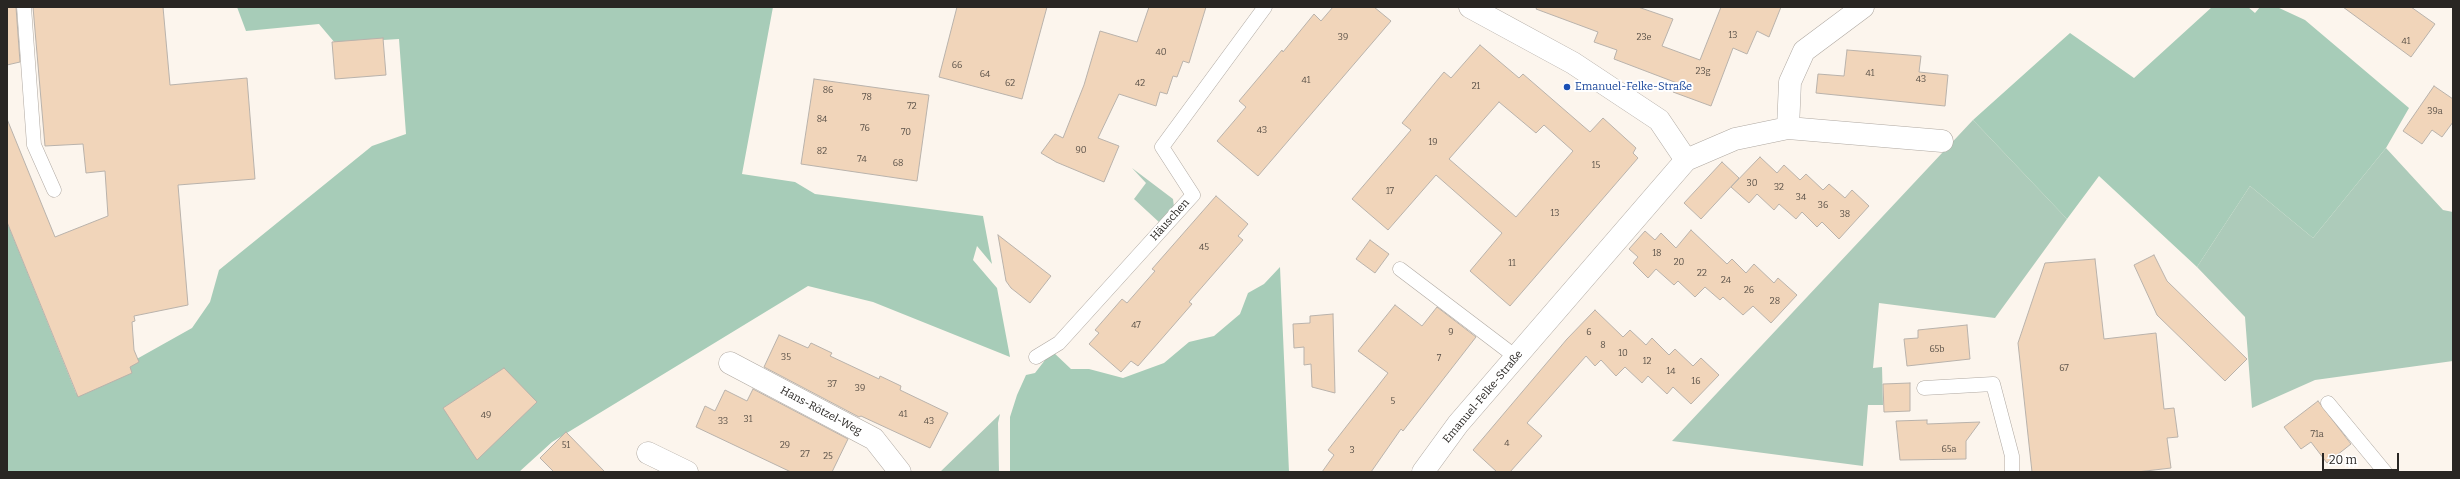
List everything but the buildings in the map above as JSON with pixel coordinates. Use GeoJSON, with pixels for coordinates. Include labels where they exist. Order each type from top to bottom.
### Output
{"type":"FeatureCollection","features":[{"type":"Feature","properties":{"kind":"street"},"geometry":{"type":"LineString","coordinates":[[1470,7],[1572,63],[1659,120],[1686,160]]}},
{"type":"Feature","properties":{"kind":"street"},"geometry":{"type":"LineString","coordinates":[[1788,128],[1790,82],[1804,52],[1863,7]]}},
{"type":"Feature","properties":{"kind":"street","name":"Emanuel-Felke-Straße"},"geometry":{"type":"LineString","coordinates":[[1423,472],[1458,424],[1639,217],[1686,160],[1736,139],[1788,128],[1942,141]]}},
{"type":"Feature","properties":{"kind":"street","name":"Hans-Rötzel-Weg"},"geometry":{"type":"LineString","coordinates":[[730,363],[874,439],[900,472]]}},
{"type":"Feature","properties":{"kind":"street"},"geometry":{"type":"LineString","coordinates":[[648,453],[687,472]]}},
{"type":"Feature","properties":{"kind":"lane"},"geometry":{"type":"LineString","coordinates":[[24,7],[34,146],[54,190]]}},
{"type":"Feature","properties":{"kind":"lane","name":"Häuschen"},"geometry":{"type":"LineString","coordinates":[[1036,357],[1059,343],[1193,195],[1162,147],[1265,7]]}},
{"type":"Feature","properties":{"kind":"lane"},"geometry":{"type":"LineString","coordinates":[[1400,269],[1516,357]]}},
{"type":"Feature","properties":{"kind":"lane"},"geometry":{"type":"LineString","coordinates":[[1924,388],[1993,384],[2012,456],[2012,472]]}},
{"type":"Feature","properties":{"kind":"lane"},"geometry":{"type":"LineString","coordinates":[[2328,403],[2385,472]]}},
{"type":"Feature","properties":{"kind":"green space"},"geometry":{"type":"Polygon","coordinates":[[[237,7],[773,7],[742,174],[795,182],[815,194],[983,216],[992,264],[977,246],[973,260],[997,288],[1010,357],[873,302],[808,286],[552,442],[519,472],[7,472],[7,222],[76,393],[192,328],[210,302],[219,270],[372,146],[406,134],[399,39],[335,43],[319,24],[246,31],[237,7]]]}},
{"type":"Feature","properties":{"kind":"green space"},"geometry":{"type":"Polygon","coordinates":[[[2212,7],[2248,7],[2255,13],[2260,7],[2277,7],[2305,20],[2409,108],[2386,148],[2313,238],[2250,186],[2197,267],[2099,176],[2067,219],[1973,120],[2070,33],[2134,78],[2212,7]]]}},
{"type":"Feature","properties":{"kind":"green space"},"geometry":{"type":"Polygon","coordinates":[[[1973,120],[2067,219],[1995,318],[1879,303],[1873,368],[1882,367],[1883,405],[1868,405],[1863,466],[1672,441],[1973,120]]]}},
{"type":"Feature","properties":{"kind":"green space"},"geometry":{"type":"Polygon","coordinates":[[[2386,148],[2443,210],[2453,212],[2453,361],[2315,380],[2252,408],[2245,317],[2197,267],[2250,186],[2313,238],[2386,148]]]}},
{"type":"Feature","properties":{"kind":"green space"},"geometry":{"type":"Polygon","coordinates":[[[1132,168],[1173,199],[1174,207],[1160,223],[1134,199],[1146,183],[1132,168]]]}},
{"type":"Feature","properties":{"kind":"green space"},"geometry":{"type":"Polygon","coordinates":[[[1280,267],[1289,472],[1010,472],[1010,417],[1017,395],[1026,375],[1035,373],[1052,351],[1071,369],[1089,369],[1123,378],[1164,363],[1189,342],[1214,336],[1240,314],[1248,293],[1264,284],[1280,267]]]}},
{"type":"Feature","properties":{"kind":"green space"},"geometry":{"type":"Polygon","coordinates":[[[1000,414],[998,423],[999,472],[940,472],[1000,414]]]}},
{"type":"Feature","properties":{"kind":"place","name":"Emanuel-Felke-Straße"},"geometry":{"type":"Point","coordinates":[1567,87]}}]}
